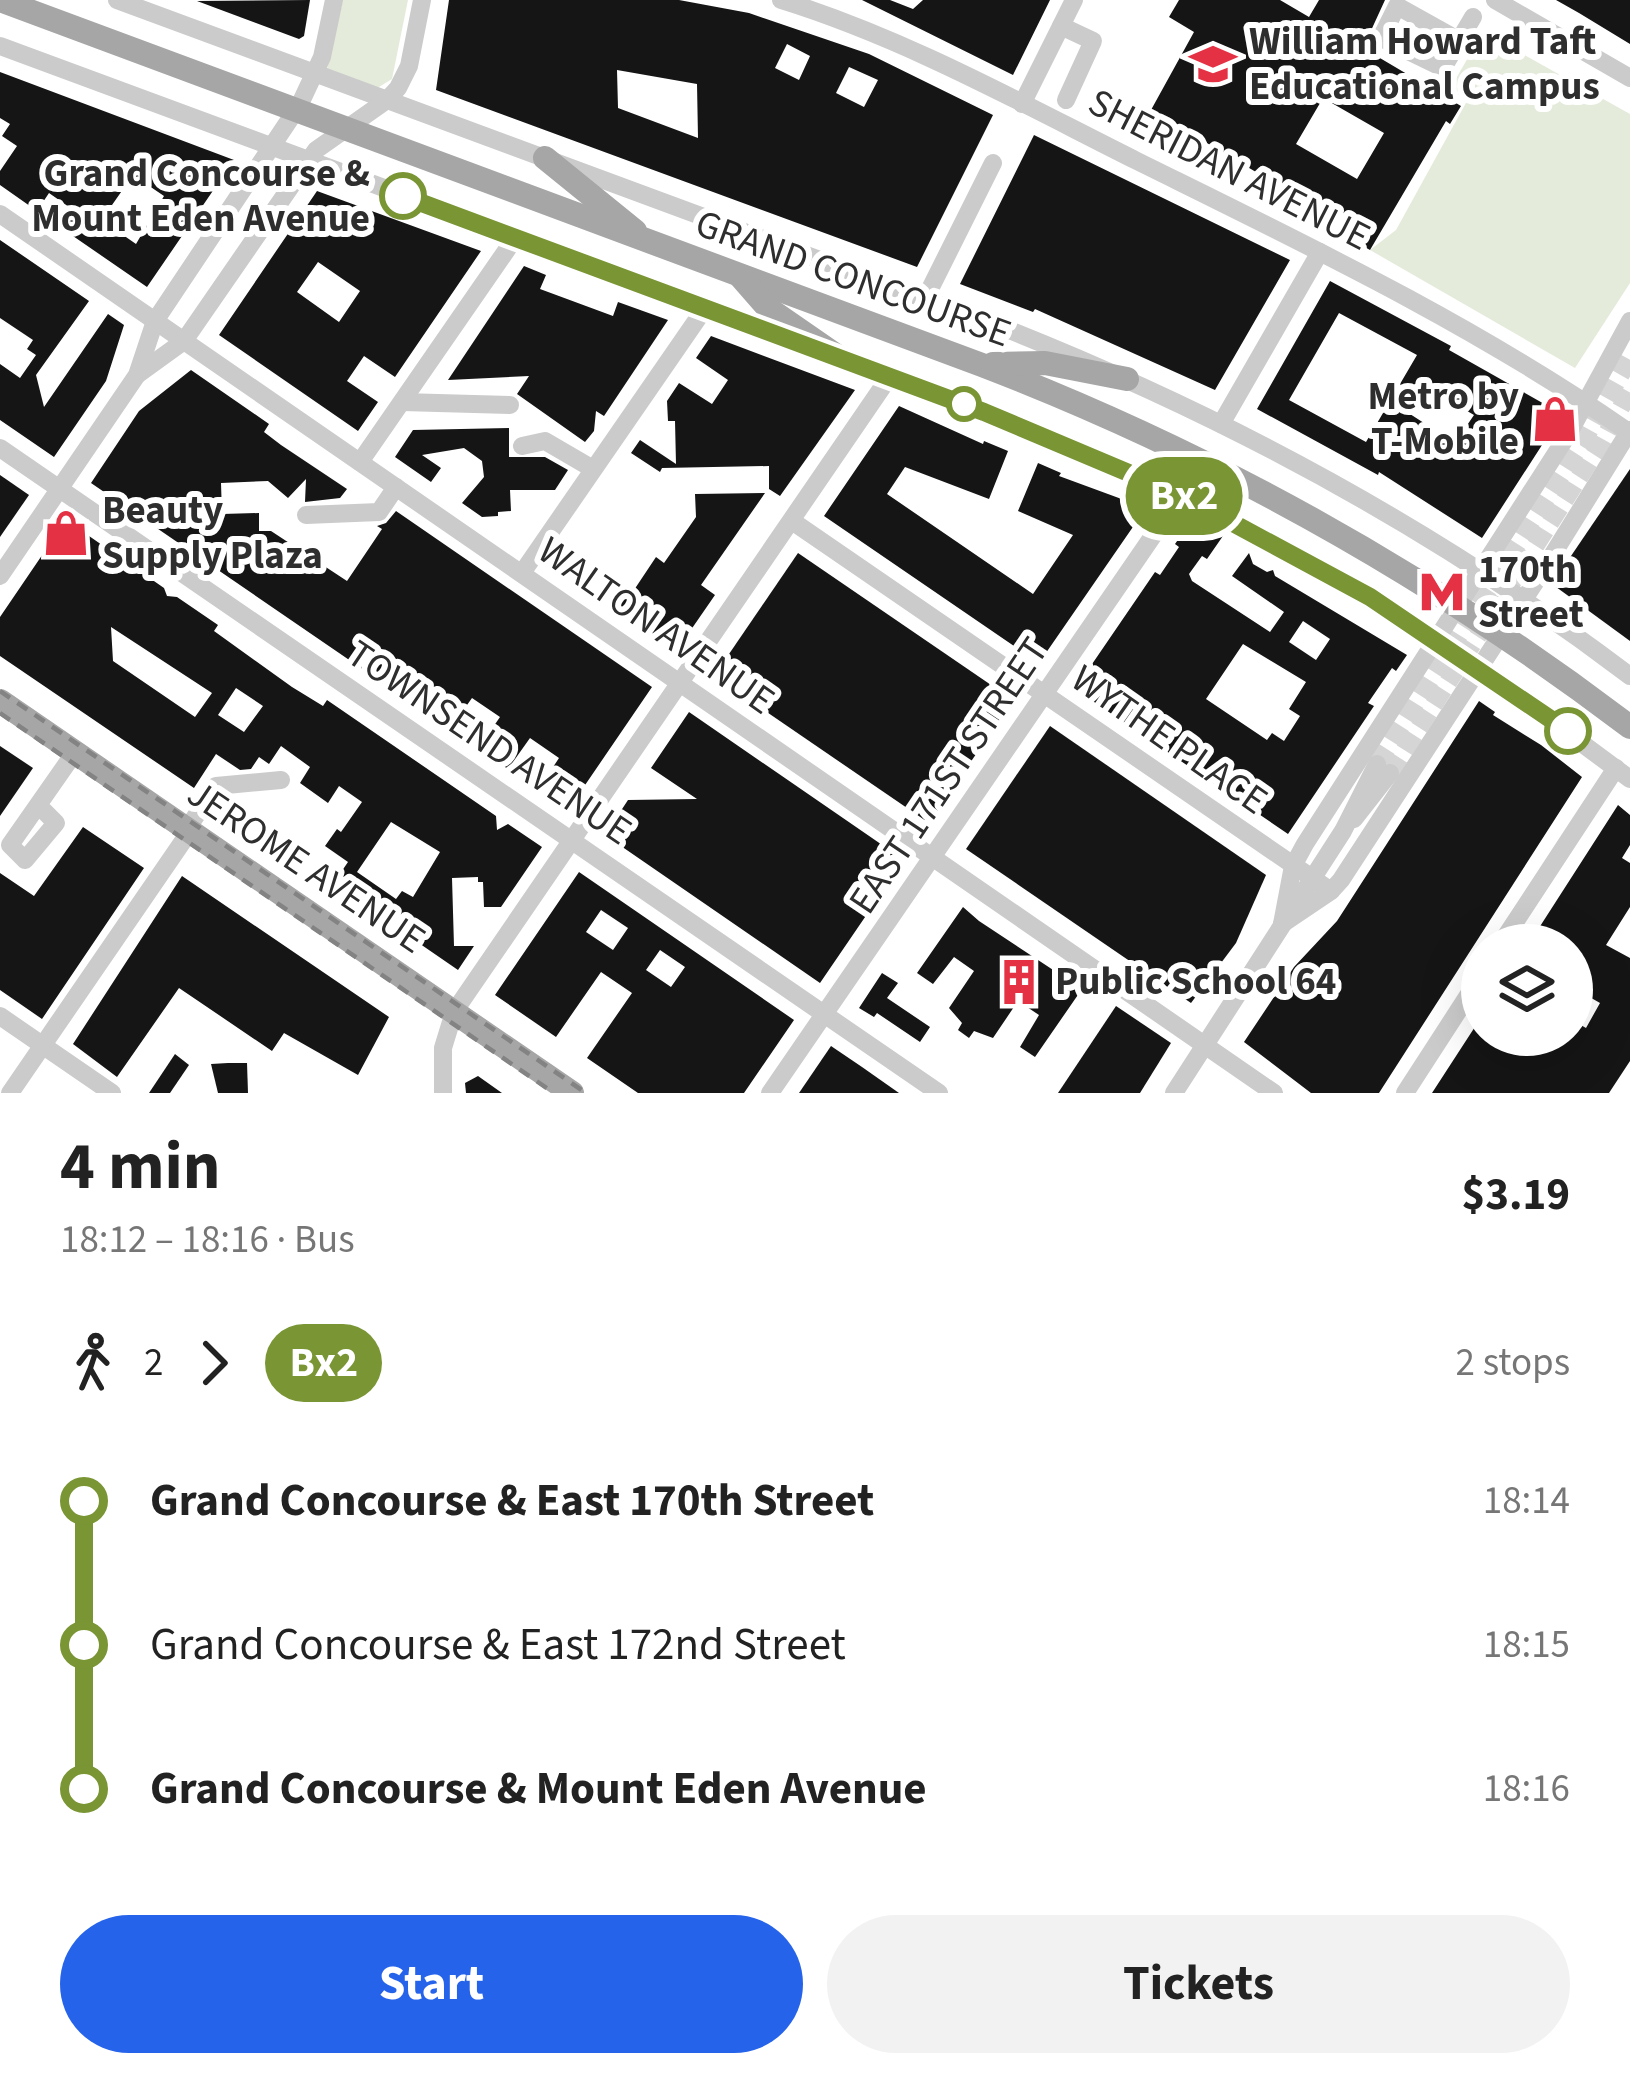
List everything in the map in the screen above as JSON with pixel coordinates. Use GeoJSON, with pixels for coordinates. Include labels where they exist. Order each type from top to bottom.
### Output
{"type":"FeatureCollection","features":[{"type":"Feature","properties":{"kind":"main road","name":"GRAND CONCOURSE"},"geometry":{"type":"LineString","coordinates":[[0,0],[1088,407],[1217,466],[1341,532],[1502,634],[1630,727]]}},
{"type":"Feature","properties":{"kind":"main road"},"geometry":{"type":"LineString","coordinates":[[0,14],[67,27]]}},
{"type":"Feature","properties":{"kind":"main road"},"geometry":{"type":"LineString","coordinates":[[545,158],[646,240]]}},
{"type":"Feature","properties":{"kind":"main road"},"geometry":{"type":"LineString","coordinates":[[740,275],[769,309],[837,356]]}},
{"type":"Feature","properties":{"kind":"main road"},"geometry":{"type":"LineString","coordinates":[[982,364],[1045,363],[1127,379]]}},
{"type":"Feature","properties":{"kind":"main road","name":"JEROME AVENUE"},"geometry":{"type":"LineString","coordinates":[[0,701],[572,1093]]}},
{"type":"Feature","properties":{"kind":"street"},"geometry":{"type":"LineString","coordinates":[[0,576],[136,375],[154,321],[295,112],[315,75],[334,0]]}},
{"type":"Feature","properties":{"kind":"street"},"geometry":{"type":"LineString","coordinates":[[136,375],[184,341],[308,161],[342,129],[387,100],[407,73],[422,0]]}},
{"type":"Feature","properties":{"kind":"street","name":"SHERIDAN AVENUE"},"geometry":{"type":"LineString","coordinates":[[781,0],[836,17],[1320,252],[1448,318],[1630,431]]}},
{"type":"Feature","properties":{"kind":"street"},"geometry":{"type":"LineString","coordinates":[[1022,104],[1074,0]]}},
{"type":"Feature","properties":{"kind":"street"},"geometry":{"type":"LineString","coordinates":[[1495,0],[1630,78]]}},
{"type":"Feature","properties":{"kind":"street","name":"GRAND CONCOURSE"},"geometry":{"type":"LineString","coordinates":[[130,2],[1127,379],[1378,506],[1525,599],[1630,676]]}},
{"type":"Feature","properties":{"kind":"street"},"geometry":{"type":"LineString","coordinates":[[1460,41],[1397,6],[1381,38],[1444,68],[1460,41],[1473,17]]}},
{"type":"Feature","properties":{"kind":"street"},"geometry":{"type":"LineString","coordinates":[[1061,26],[1093,41],[1066,100]]}},
{"type":"Feature","properties":{"kind":"street","name":"GRAND CONCOURSE"},"geometry":{"type":"LineString","coordinates":[[0,46],[890,376],[1052,438],[1181,495],[1302,557],[1437,640],[1623,773]]}},
{"type":"Feature","properties":{"kind":"street"},"geometry":{"type":"LineString","coordinates":[[925,299],[993,163]]}},
{"type":"Feature","properties":{"kind":"street","name":"WALTON AVENUE"},"geometry":{"type":"LineString","coordinates":[[0,214],[1274,1093]]}},
{"type":"Feature","properties":{"kind":"street"},"geometry":{"type":"LineString","coordinates":[[360,462],[515,238]]}},
{"type":"Feature","properties":{"kind":"street"},"geometry":{"type":"LineString","coordinates":[[1221,424],[1320,252]]}},
{"type":"Feature","properties":{"kind":"street"},"geometry":{"type":"LineString","coordinates":[[522,573],[705,308]]}},
{"type":"Feature","properties":{"kind":"street"},"geometry":{"type":"LineString","coordinates":[[1282,924],[1293,866],[1588,403],[1630,321]]}},
{"type":"Feature","properties":{"kind":"street"},"geometry":{"type":"LineString","coordinates":[[443,1093],[443,1048],[454,1012],[890,376]]}},
{"type":"Feature","properties":{"kind":"street"},"geometry":{"type":"LineString","coordinates":[[402,402],[510,405]]}},
{"type":"Feature","properties":{"kind":"street"},"geometry":{"type":"LineString","coordinates":[[1282,924],[1331,891],[1480,669],[1630,431]]}},
{"type":"Feature","properties":{"kind":"street"},"geometry":{"type":"LineString","coordinates":[[522,446],[545,441],[593,469]]}},
{"type":"Feature","properties":{"kind":"street","name":"TOWNSEND AVENUE"},"geometry":{"type":"LineString","coordinates":[[0,448],[939,1093]]}},
{"type":"Feature","properties":{"kind":"street"},"geometry":{"type":"LineString","coordinates":[[306,515],[380,512],[396,487]]}},
{"type":"Feature","properties":{"kind":"street","name":"EAST 171ST STREET"},"geometry":{"type":"LineString","coordinates":[[770,1093],[1181,495]]}},
{"type":"Feature","properties":{"kind":"street","name":"WYTHE PLACE"},"geometry":{"type":"LineString","coordinates":[[792,521],[1331,891]]}},
{"type":"Feature","properties":{"kind":"street"},"geometry":{"type":"LineString","coordinates":[[38,805],[75,752]]}},
{"type":"Feature","properties":{"kind":"street"},"geometry":{"type":"LineString","coordinates":[[1174,1093],[1383,768]]}},
{"type":"Feature","properties":{"kind":"street"},"geometry":{"type":"LineString","coordinates":[[1515,924],[1623,773]]}},
{"type":"Feature","properties":{"kind":"street"},"geometry":{"type":"LineString","coordinates":[[10,1093],[216,786],[281,780]]}},
{"type":"Feature","properties":{"kind":"street"},"geometry":{"type":"LineString","coordinates":[[1405,1093],[1461,1006]]}},
{"type":"Feature","properties":{"kind":"street"},"geometry":{"type":"LineString","coordinates":[[0,1016],[112,1093]]}},
{"type":"Feature","properties":{"kind":"green space"},"geometry":{"type":"Polygon","coordinates":[[[343,0],[408,0],[392,79],[374,90],[326,73],[343,0]]]}},
{"type":"Feature","properties":{"kind":"green space"},"geometry":{"type":"Polygon","coordinates":[[[1496,39],[1630,114],[1630,283],[1575,368],[1370,250],[1396,230],[1467,101],[1450,89],[1477,42],[1496,39]]]}},
{"type":"Feature","properties":{"kind":"building"},"geometry":{"type":"Polygon","coordinates":[[[310,0],[304,36],[299,39],[197,1],[310,0]]]}},
{"type":"Feature","properties":{"kind":"building"},"geometry":{"type":"Polygon","coordinates":[[[449,0],[679,0],[749,13],[869,54],[993,115],[917,267],[436,90],[449,0]],[[787,44],[775,68],[799,80],[810,56],[787,44]],[[849,67],[836,93],[864,107],[878,80],[849,67]],[[617,70],[618,108],[698,138],[697,84],[617,70]]]}},
{"type":"Feature","properties":{"kind":"building"},"geometry":{"type":"Polygon","coordinates":[[[862,0],[890,0],[913,9],[923,0],[1050,0],[1013,75],[862,0]]]}},
{"type":"Feature","properties":{"kind":"building"},"geometry":{"type":"Polygon","coordinates":[[[1179,0],[1280,0],[1309,17],[1319,0],[1385,0],[1363,48],[1461,106],[1450,124],[1446,121],[1370,250],[1354,241],[1359,233],[1151,110],[1194,32],[1169,17],[1179,0]],[[1323,98],[1296,144],[1357,179],[1384,133],[1323,98]]]}},
{"type":"Feature","properties":{"kind":"building"},"geometry":{"type":"Polygon","coordinates":[[[1556,0],[1630,0],[1630,44],[1579,13],[1556,0]]]}},
{"type":"Feature","properties":{"kind":"building"},"geometry":{"type":"Polygon","coordinates":[[[0,72],[234,160],[147,287],[57,225],[69,207],[49,193],[37,211],[0,185],[0,171],[17,146],[2,136],[10,124],[0,118],[0,72]],[[133,175],[112,205],[124,213],[113,228],[136,244],[164,196],[133,175]]]}},
{"type":"Feature","properties":{"kind":"building"},"geometry":{"type":"Polygon","coordinates":[[[1034,135],[1290,260],[1215,390],[1035,309],[960,284],[1034,135]]]}},
{"type":"Feature","properties":{"kind":"building"},"geometry":{"type":"Polygon","coordinates":[[[317,191],[481,251],[395,377],[364,356],[347,381],[378,402],[358,431],[219,335],[317,191]],[[318,262],[297,292],[339,322],[360,291],[318,262]]]}},
{"type":"Feature","properties":{"kind":"building"},"geometry":{"type":"Polygon","coordinates":[[[0,240],[89,301],[36,375],[44,407],[108,314],[124,325],[106,381],[54,457],[0,420],[0,364],[20,378],[36,355],[27,349],[33,340],[0,318],[0,240]]]}},
{"type":"Feature","properties":{"kind":"building"},"geometry":{"type":"Polygon","coordinates":[[[524,266],[546,275],[540,289],[613,316],[618,302],[668,320],[604,416],[596,411],[594,431],[585,442],[517,394],[529,376],[448,380],[524,266]]]}},
{"type":"Feature","properties":{"kind":"building"},"geometry":{"type":"Polygon","coordinates":[[[1330,281],[1451,346],[1449,350],[1562,414],[1482,538],[1379,472],[1257,409],[1330,281]],[[1339,313],[1289,400],[1366,442],[1417,355],[1339,313]],[[1426,387],[1410,414],[1455,443],[1474,415],[1426,387]]]}},
{"type":"Feature","properties":{"kind":"building"},"geometry":{"type":"Polygon","coordinates":[[[711,336],[855,390],[780,496],[769,489],[769,466],[662,468],[660,472],[631,453],[640,440],[676,464],[675,421],[668,421],[667,401],[679,383],[712,404],[728,380],[696,358],[711,336]]]}},
{"type":"Feature","properties":{"kind":"building"},"geometry":{"type":"Polygon","coordinates":[[[191,370],[269,424],[264,432],[281,445],[347,489],[340,498],[305,502],[306,479],[288,498],[268,481],[221,483],[222,514],[259,513],[259,531],[271,531],[347,581],[382,529],[377,526],[396,511],[652,687],[568,810],[538,790],[559,758],[530,738],[508,769],[478,749],[500,717],[472,698],[450,729],[91,483],[139,411],[191,370]]]}},
{"type":"Feature","properties":{"kind":"building"},"geometry":{"type":"Polygon","coordinates":[[[899,406],[1008,451],[989,499],[905,467],[887,494],[1033,594],[1073,535],[1018,511],[1038,463],[1061,473],[1059,476],[1146,508],[1039,663],[824,516],[899,406]]]}},
{"type":"Feature","properties":{"kind":"building"},"geometry":{"type":"Polygon","coordinates":[[[509,428],[509,457],[545,457],[568,470],[555,490],[510,490],[511,511],[498,512],[498,516],[482,517],[462,503],[484,477],[482,461],[464,448],[422,455],[441,468],[431,482],[395,457],[413,430],[509,428]]]}},
{"type":"Feature","properties":{"kind":"building"},"geometry":{"type":"Polygon","coordinates":[[[1630,469],[1630,641],[1552,584],[1630,469]]]}},
{"type":"Feature","properties":{"kind":"building"},"geometry":{"type":"Polygon","coordinates":[[[0,475],[29,495],[0,537],[0,475]]]}},
{"type":"Feature","properties":{"kind":"building"},"geometry":{"type":"Polygon","coordinates":[[[765,493],[701,585],[715,595],[677,650],[615,608],[628,590],[632,593],[656,557],[664,563],[696,517],[695,494],[765,493]]]}},
{"type":"Feature","properties":{"kind":"building"},"geometry":{"type":"Polygon","coordinates":[[[66,520],[164,588],[167,596],[177,597],[218,625],[214,631],[292,687],[323,706],[327,700],[496,816],[497,830],[508,824],[542,847],[501,907],[484,907],[483,882],[478,877],[452,878],[454,946],[474,946],[458,970],[333,884],[348,862],[325,846],[362,802],[339,786],[328,803],[300,783],[310,767],[281,746],[269,764],[259,757],[251,769],[240,770],[216,754],[194,788],[0,656],[0,617],[66,520]],[[111,627],[113,661],[195,717],[212,693],[111,627]],[[236,688],[218,715],[244,732],[263,706],[236,688]],[[391,822],[357,872],[396,899],[402,891],[413,897],[440,852],[391,822]]]}},
{"type":"Feature","properties":{"kind":"building"},"geometry":{"type":"Polygon","coordinates":[[[1191,521],[1194,533],[1207,540],[1225,533],[1207,559],[1202,556],[1189,574],[1192,581],[1270,632],[1284,612],[1232,576],[1249,553],[1253,564],[1267,572],[1273,570],[1275,576],[1407,655],[1368,703],[1374,706],[1288,834],[1075,689],[1155,572],[1160,575],[1179,547],[1175,544],[1191,521]],[[1303,621],[1289,642],[1316,660],[1330,639],[1303,621]],[[1243,644],[1206,699],[1267,740],[1272,733],[1284,741],[1300,716],[1289,709],[1306,682],[1243,644]]]}},
{"type":"Feature","properties":{"kind":"building"},"geometry":{"type":"Polygon","coordinates":[[[798,553],[1013,700],[929,823],[714,676],[798,553]]]}},
{"type":"Feature","properties":{"kind":"building"},"geometry":{"type":"Polygon","coordinates":[[[1479,701],[1582,777],[1488,924],[1461,924],[1461,965],[1379,1093],[1311,1093],[1244,1042],[1294,967],[1337,921],[1479,701]]]}},
{"type":"Feature","properties":{"kind":"building"},"geometry":{"type":"Polygon","coordinates":[[[689,712],[904,860],[820,983],[605,835],[628,800],[697,799],[651,768],[689,712]]]}},
{"type":"Feature","properties":{"kind":"building"},"geometry":{"type":"Polygon","coordinates":[[[1050,726],[1266,875],[1236,943],[1191,1003],[966,849],[1050,726]]]}},
{"type":"Feature","properties":{"kind":"building"},"geometry":{"type":"Polygon","coordinates":[[[0,746],[33,768],[0,816],[0,746]]]}},
{"type":"Feature","properties":{"kind":"building"},"geometry":{"type":"Polygon","coordinates":[[[1618,805],[1630,815],[1630,845],[1622,858],[1630,863],[1630,907],[1606,945],[1630,958],[1630,1061],[1609,1093],[1432,1093],[1461,1048],[1461,1056],[1593,1056],[1593,1016],[1600,1003],[1593,999],[1593,924],[1542,924],[1618,805]]]}},
{"type":"Feature","properties":{"kind":"building"},"geometry":{"type":"Polygon","coordinates":[[[83,827],[144,868],[42,1019],[0,990],[0,873],[34,896],[83,827]]]}},
{"type":"Feature","properties":{"kind":"building"},"geometry":{"type":"Polygon","coordinates":[[[579,872],[794,1020],[744,1093],[638,1093],[587,1058],[632,993],[601,972],[556,1037],[495,995],[579,872]],[[601,910],[586,932],[613,950],[628,928],[601,910]],[[660,950],[646,970],[671,987],[685,967],[660,950]]]}},
{"type":"Feature","properties":{"kind":"building"},"geometry":{"type":"Polygon","coordinates":[[[182,876],[389,1017],[358,1075],[284,1033],[272,1051],[179,988],[117,1077],[73,1044],[182,876]]]}},
{"type":"Feature","properties":{"kind":"building","name":"Public School 64"},"geometry":{"type":"Polygon","coordinates":[[[963,907],[1082,989],[1035,1057],[1020,1047],[1039,1015],[1018,1001],[993,1038],[974,1031],[969,1038],[958,1030],[962,1023],[949,1008],[974,971],[954,957],[933,984],[917,973],[963,907]]]}},
{"type":"Feature","properties":{"kind":"building"},"geometry":{"type":"Polygon","coordinates":[[[882,973],[898,983],[887,998],[930,1027],[920,1042],[877,1013],[874,1017],[859,1008],[882,973]]]}},
{"type":"Feature","properties":{"kind":"building"},"geometry":{"type":"Polygon","coordinates":[[[1116,1006],[1171,1043],[1140,1093],[1058,1093],[1116,1006]]]}},
{"type":"Feature","properties":{"kind":"building"},"geometry":{"type":"Polygon","coordinates":[[[831,1046],[862,1067],[899,1093],[799,1093],[831,1046]]]}},
{"type":"Feature","properties":{"kind":"building"},"geometry":{"type":"Polygon","coordinates":[[[175,1054],[189,1065],[170,1093],[149,1093],[175,1054]]]}},
{"type":"Feature","properties":{"kind":"building"},"geometry":{"type":"Polygon","coordinates":[[[247,1063],[248,1093],[218,1093],[211,1064],[247,1063]]]}},
{"type":"Feature","properties":{"kind":"building"},"geometry":{"type":"Polygon","coordinates":[[[478,1076],[502,1093],[466,1093],[465,1083],[478,1076]]]}},
{"type":"Feature","properties":{"kind":"tunnel"},"geometry":{"type":"LineString","coordinates":[[1377,764],[1588,433],[1630,358]]}},
{"type":"Feature","properties":{"kind":"tunnel"},"geometry":{"type":"LineString","coordinates":[[1390,773],[1630,391]]}},
{"type":"Feature","properties":{"kind":"railway"},"geometry":{"type":"LineString","coordinates":[[0,691],[586,1093]]}},
{"type":"Feature","properties":{"kind":"railway"},"geometry":{"type":"LineString","coordinates":[[0,713],[554,1093]]}},
{"type":"Feature","properties":{"kind":"bus line","name":"Bx2"},"geometry":{"type":"LineString","coordinates":[[403,196],[860,364],[1052,438],[1181,495],[1370,597],[1568,731]]}},
{"type":"Feature","properties":{"kind":"place","name":"William Howard Taft Educational Campus"},"geometry":{"type":"Point","coordinates":[1213,64]}},
{"type":"Feature","properties":{"kind":"place","name":"Grand Concourse & Mount Eden Avenue"},"geometry":{"type":"Point","coordinates":[403,196]}},
{"type":"Feature","properties":{"kind":"place","name":"Metro by T-Mobile"},"geometry":{"type":"Point","coordinates":[1555,419]}},
{"type":"Feature","properties":{"kind":"place","name":"Beauty Supply Plaza"},"geometry":{"type":"Point","coordinates":[66,533]}},
{"type":"Feature","properties":{"kind":"place","name":"170th Street"},"geometry":{"type":"Point","coordinates":[1442,592]}},
{"type":"Feature","properties":{"kind":"place","name":"Public School 64"},"geometry":{"type":"Point","coordinates":[1019,982]}}]}
